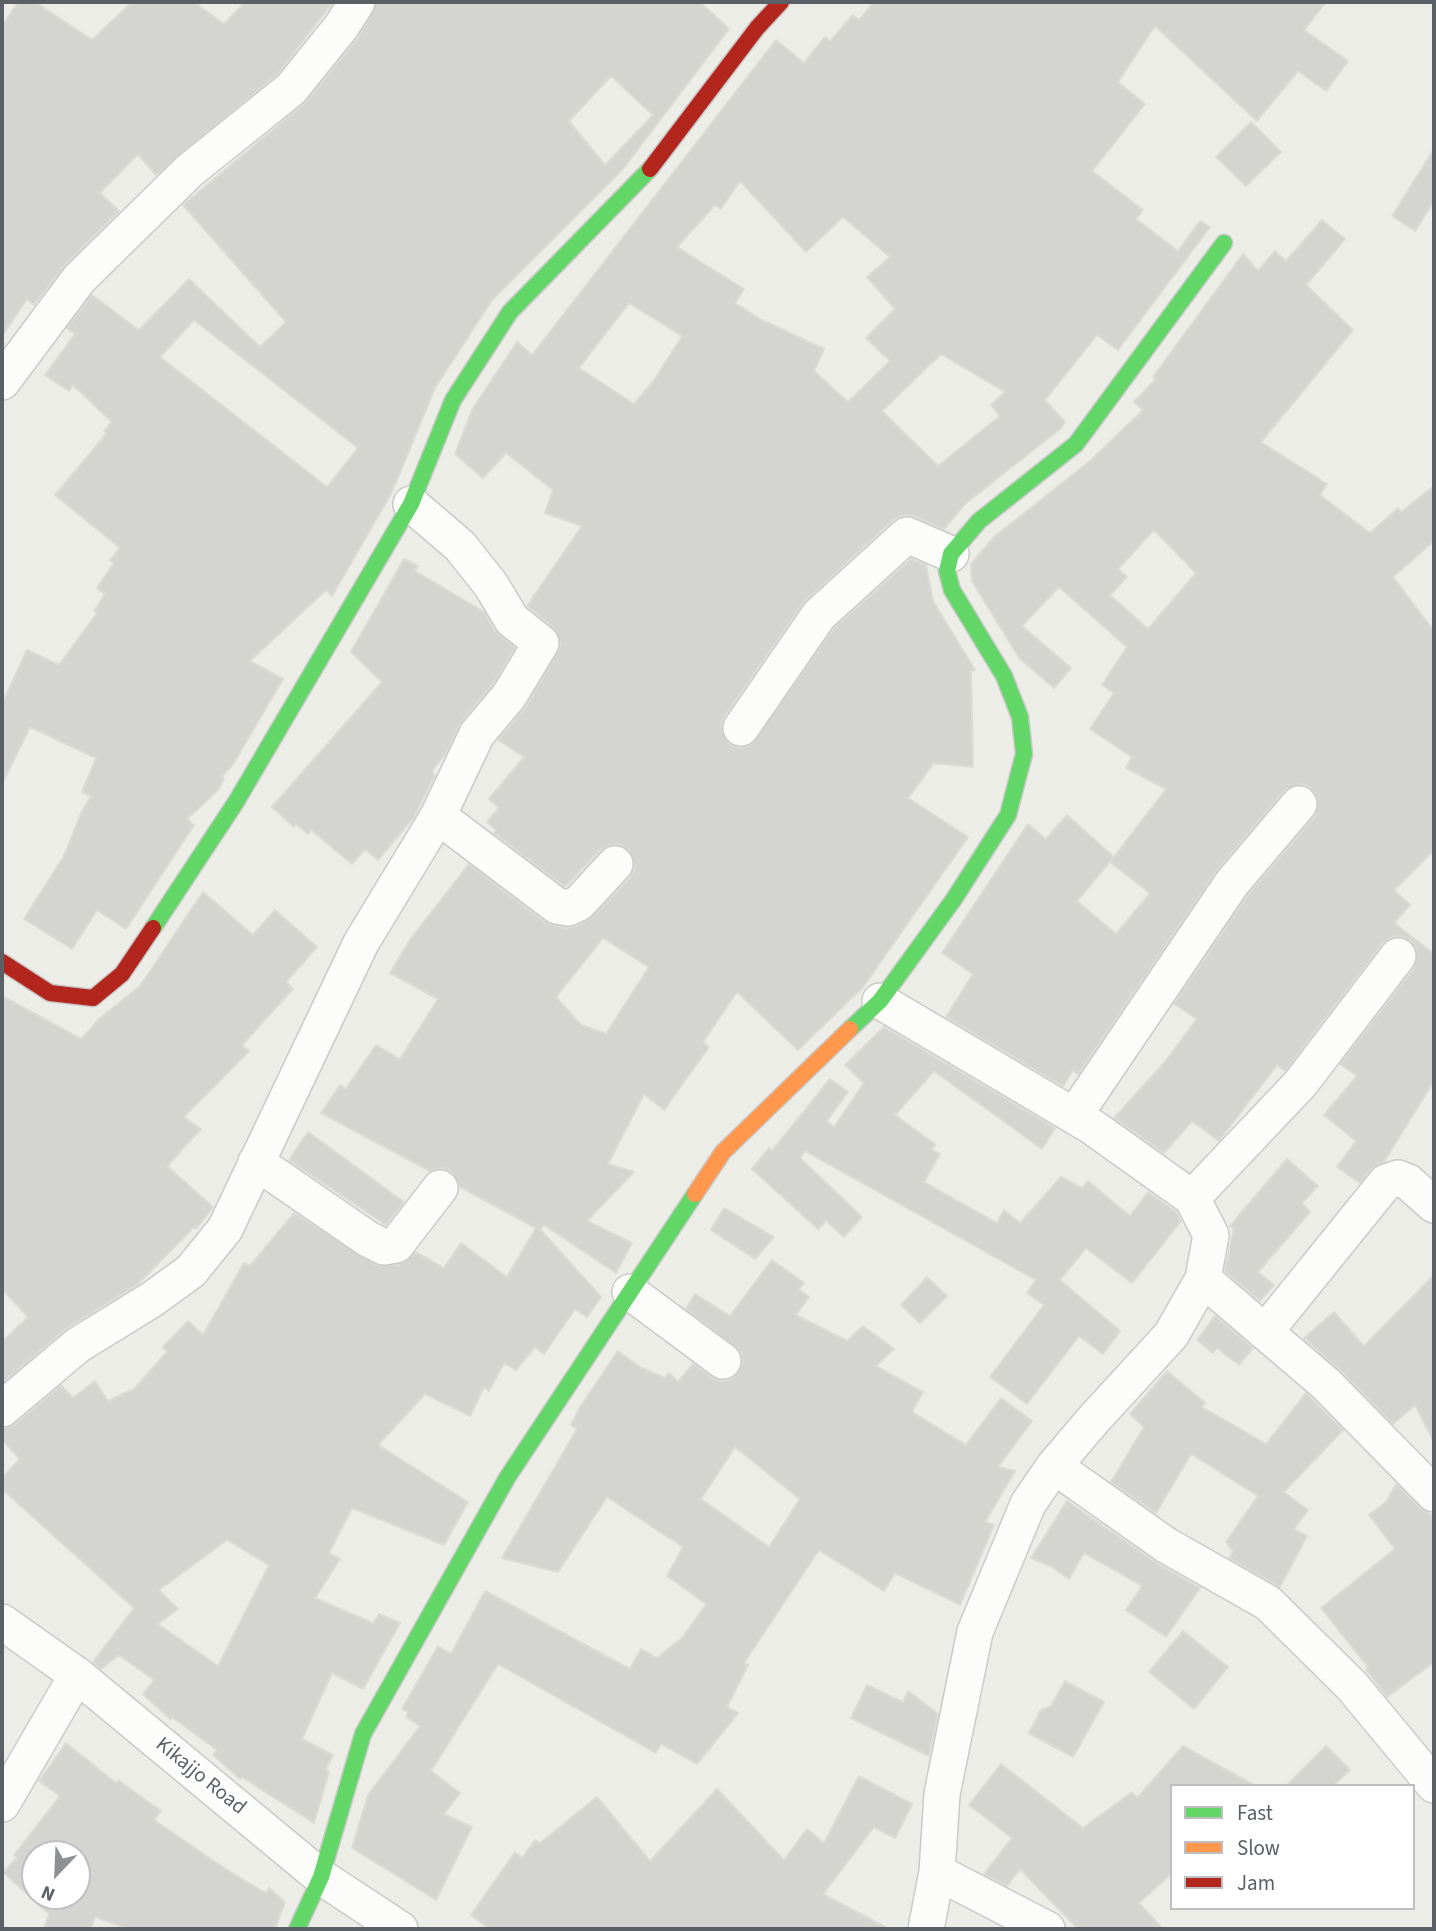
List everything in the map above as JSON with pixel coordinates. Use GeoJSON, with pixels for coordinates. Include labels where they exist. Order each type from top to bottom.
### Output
{"type":"FeatureCollection","features":[{"type":"Feature","properties":{"kind":"street"},"geometry":{"type":"LineString","coordinates":[[2,382],[79,279],[189,171],[290,89],[341,27],[357,2]]}},
{"type":"Feature","properties":{"kind":"street"},"geometry":{"type":"LineString","coordinates":[[2,962],[50,993],[74,998],[93,998],[122,974],[236,802],[411,504],[453,400],[510,312],[640,183],[757,28],[781,2]]}},
{"type":"Feature","properties":{"kind":"street"},"geometry":{"type":"LineString","coordinates":[[297,1929],[321,1877],[363,1734],[507,1478],[723,1152],[880,1000],[954,899],[1008,815],[1024,754],[1020,717],[1004,676],[952,590],[947,571],[951,554],[979,521],[1076,444],[1224,243]]}},
{"type":"Feature","properties":{"kind":"street"},"geometry":{"type":"LineString","coordinates":[[2,1409],[78,1345],[151,1300],[191,1271],[225,1229],[360,943],[438,816],[478,734],[509,696],[541,643],[512,620],[491,585],[460,546],[411,504]]}},
{"type":"Feature","properties":{"kind":"street"},"geometry":{"type":"LineString","coordinates":[[741,728],[819,615],[907,535],[951,554]]}},
{"type":"Feature","properties":{"kind":"street"},"geometry":{"type":"LineString","coordinates":[[1074,1116],[1232,883],[1299,804]]}},
{"type":"Feature","properties":{"kind":"street"},"geometry":{"type":"LineString","coordinates":[[438,816],[557,906],[568,908],[579,904],[615,864]]}},
{"type":"Feature","properties":{"kind":"street"},"geometry":{"type":"LineString","coordinates":[[1192,1198],[1300,1084],[1398,956]]}},
{"type":"Feature","properties":{"kind":"street"},"geometry":{"type":"LineString","coordinates":[[880,1000],[1074,1116],[1192,1198],[1210,1235],[1203,1279],[1171,1335],[1054,1466],[1028,1504],[975,1632],[942,1794],[937,1872],[926,1929]]}},
{"type":"Feature","properties":{"kind":"street"},"geometry":{"type":"LineString","coordinates":[[256,1162],[368,1240],[384,1247],[396,1245],[440,1188]]}},
{"type":"Feature","properties":{"kind":"street"},"geometry":{"type":"LineString","coordinates":[[1265,1332],[1386,1182],[1398,1178],[1408,1182],[1434,1205]]}},
{"type":"Feature","properties":{"kind":"street"},"geometry":{"type":"LineString","coordinates":[[1203,1279],[1325,1384],[1434,1494]]}},
{"type":"Feature","properties":{"kind":"street"},"geometry":{"type":"LineString","coordinates":[[630,1292],[723,1361]]}},
{"type":"Feature","properties":{"kind":"street"},"geometry":{"type":"LineString","coordinates":[[1054,1466],[1166,1545],[1268,1603],[1352,1686],[1434,1785]]}},
{"type":"Feature","properties":{"kind":"street","name":"Kikajjo Road"},"geometry":{"type":"LineString","coordinates":[[2,1622],[77,1675],[321,1877],[400,1929]]}},
{"type":"Feature","properties":{"kind":"street"},"geometry":{"type":"LineString","coordinates":[[2,1804],[77,1675]]}},
{"type":"Feature","properties":{"kind":"street"},"geometry":{"type":"LineString","coordinates":[[937,1872],[1047,1929]]}},
{"type":"Feature","properties":{"kind":"building"},"geometry":{"type":"Polygon","coordinates":[[[18,2],[35,2],[92,40],[132,2],[194,2],[224,24],[245,2],[333,2],[277,75],[156,175],[138,154],[100,193],[119,211],[65,265],[34,305],[27,299],[2,336],[2,26],[18,2]]]}},
{"type":"Feature","properties":{"kind":"building"},"geometry":{"type":"Polygon","coordinates":[[[377,2],[700,2],[729,29],[623,169],[492,300],[435,388],[391,494],[332,596],[326,590],[250,661],[283,679],[232,766],[222,776],[224,779],[218,790],[187,819],[194,825],[126,929],[97,910],[72,949],[24,919],[64,856],[91,796],[82,792],[96,758],[30,727],[2,784],[2,704],[27,650],[59,665],[97,613],[94,611],[105,594],[97,588],[114,563],[110,560],[120,548],[55,495],[107,433],[104,431],[112,422],[73,385],[69,391],[45,375],[75,334],[67,328],[92,295],[139,330],[189,279],[260,347],[286,322],[183,205],[306,102],[358,38],[377,2]],[[611,76],[569,121],[605,165],[653,115],[611,76]],[[194,320],[160,357],[327,487],[358,448],[194,320]]]}},
{"type":"Feature","properties":{"kind":"building"},"geometry":{"type":"Polygon","coordinates":[[[874,2],[1326,2],[1304,30],[1348,61],[1326,91],[1298,71],[1257,121],[1155,26],[1118,82],[1145,104],[1092,171],[1143,210],[1136,219],[1178,251],[1200,221],[1210,227],[1118,350],[1097,335],[1045,400],[1065,422],[1060,429],[965,504],[944,529],[914,516],[903,515],[893,520],[803,603],[724,717],[721,727],[729,744],[739,748],[750,746],[834,628],[911,559],[926,565],[933,601],[975,670],[971,671],[973,767],[934,763],[908,798],[968,837],[863,987],[798,1050],[737,992],[703,1042],[709,1047],[664,1110],[644,1094],[608,1164],[634,1172],[587,1221],[632,1243],[616,1273],[544,1225],[540,1229],[601,1297],[587,1317],[575,1309],[544,1354],[535,1347],[516,1370],[504,1363],[489,1391],[484,1387],[470,1416],[425,1394],[378,1445],[468,1502],[444,1545],[352,1508],[329,1553],[340,1559],[315,1598],[373,1623],[379,1614],[400,1623],[363,1689],[332,1673],[302,1739],[333,1755],[326,1769],[329,1772],[314,1823],[242,1777],[240,1779],[213,1755],[217,1750],[172,1717],[170,1719],[143,1694],[154,1680],[119,1655],[101,1669],[93,1662],[134,1608],[2,1489],[2,1478],[20,1459],[2,1440],[2,1429],[15,1424],[61,1385],[73,1398],[95,1381],[108,1401],[134,1389],[167,1352],[163,1347],[188,1321],[203,1335],[244,1263],[250,1266],[294,1213],[376,1265],[399,1265],[416,1252],[444,1268],[461,1243],[507,1277],[536,1228],[460,1187],[452,1172],[442,1168],[430,1171],[321,1113],[340,1085],[346,1089],[376,1045],[400,1059],[438,999],[390,973],[412,937],[469,864],[545,922],[565,928],[576,926],[593,917],[630,878],[635,868],[629,850],[620,845],[610,845],[600,850],[565,887],[494,833],[496,830],[487,822],[499,808],[489,799],[524,757],[498,740],[526,707],[561,645],[554,628],[527,606],[582,526],[545,513],[553,490],[506,453],[483,478],[455,454],[472,410],[517,342],[532,355],[776,40],[804,63],[825,37],[830,41],[853,15],[859,20],[874,2]],[[740,181],[721,209],[715,205],[677,247],[744,289],[735,303],[760,319],[824,349],[814,371],[848,402],[890,361],[866,338],[895,309],[867,277],[890,257],[843,217],[806,252],[740,181]],[[629,303],[579,368],[634,404],[655,379],[682,336],[629,303]],[[941,354],[882,411],[938,466],[1000,416],[991,405],[1005,392],[941,354]],[[603,938],[556,997],[581,1025],[606,1034],[649,967],[603,938]],[[227,1540],[159,1590],[178,1609],[158,1624],[218,1666],[269,1565],[227,1540]]]}},
{"type":"Feature","properties":{"kind":"building"},"geometry":{"type":"Polygon","coordinates":[[[1251,122],[1281,152],[1246,186],[1216,157],[1251,122]]]}},
{"type":"Feature","properties":{"kind":"building"},"geometry":{"type":"Polygon","coordinates":[[[1434,149],[1434,201],[1415,231],[1392,216],[1434,149]]]}},
{"type":"Feature","properties":{"kind":"building"},"geometry":{"type":"Polygon","coordinates":[[[1322,220],[1345,239],[1306,285],[1353,330],[1261,442],[1327,484],[1320,495],[1370,533],[1398,508],[1401,512],[1434,486],[1434,541],[1393,577],[1434,631],[1434,850],[1394,890],[1410,905],[1394,923],[1434,954],[1434,1081],[1384,1162],[1371,1169],[1360,1183],[1337,1167],[1356,1141],[1324,1115],[1357,1076],[1340,1064],[1414,968],[1417,949],[1411,941],[1401,936],[1391,937],[1382,944],[1285,1071],[1277,1065],[1219,1141],[1192,1121],[1164,1153],[1114,1118],[1164,1063],[1197,1019],[1174,1004],[1248,895],[1315,816],[1318,798],[1311,788],[1302,784],[1284,791],[1217,870],[1078,1074],[1073,1070],[1063,1086],[946,1017],[973,974],[942,953],[1028,824],[1046,839],[1067,815],[1114,857],[1166,789],[1126,768],[1132,757],[1090,729],[1114,693],[1102,685],[1127,647],[1059,587],[1022,626],[1071,668],[1054,688],[1019,658],[972,581],[971,564],[994,537],[1090,461],[1143,410],[1134,402],[1156,379],[1153,377],[1243,254],[1258,271],[1275,251],[1286,261],[1322,220]],[[1154,530],[1118,569],[1127,577],[1110,595],[1148,629],[1196,573],[1154,530]],[[1112,859],[1077,901],[1116,934],[1150,893],[1110,862],[1112,859]]]}},
{"type":"Feature","properties":{"kind":"building"},"geometry":{"type":"Polygon","coordinates":[[[404,559],[418,566],[415,571],[484,612],[495,631],[515,648],[493,684],[459,725],[446,753],[432,771],[435,775],[414,817],[378,860],[365,849],[352,864],[311,830],[308,834],[296,824],[294,827],[272,807],[382,682],[351,652],[404,559]]]}},
{"type":"Feature","properties":{"kind":"building"},"geometry":{"type":"Polygon","coordinates":[[[203,892],[253,935],[275,910],[317,947],[286,982],[293,989],[242,1045],[249,1051],[184,1117],[201,1129],[167,1166],[213,1207],[196,1229],[194,1227],[137,1285],[67,1328],[2,1383],[2,1342],[28,1317],[2,1289],[2,996],[81,1039],[100,1018],[140,986],[203,892]]]}},
{"type":"Feature","properties":{"kind":"building"},"geometry":{"type":"Polygon","coordinates":[[[884,1027],[1055,1128],[1042,1149],[934,1071],[895,1115],[935,1144],[932,1150],[940,1154],[924,1182],[997,1223],[1004,1210],[1020,1223],[1061,1177],[1082,1188],[1088,1181],[1130,1216],[1148,1192],[1176,1212],[1181,1221],[1132,1283],[1086,1248],[1060,1280],[1120,1331],[1103,1354],[1079,1336],[1027,1404],[990,1377],[1044,1305],[1027,1293],[1036,1280],[805,1151],[800,1158],[862,1217],[844,1237],[826,1221],[818,1229],[752,1169],[769,1148],[772,1151],[830,1079],[848,1092],[827,1121],[834,1127],[864,1083],[845,1065],[884,1027]]]}},
{"type":"Feature","properties":{"kind":"building"},"geometry":{"type":"Polygon","coordinates":[[[308,1132],[404,1202],[386,1225],[289,1160],[308,1132]]]}},
{"type":"Feature","properties":{"kind":"building"},"geometry":{"type":"Polygon","coordinates":[[[1287,1159],[1318,1186],[1302,1203],[1310,1212],[1258,1272],[1274,1285],[1260,1301],[1225,1271],[1234,1228],[1230,1226],[1287,1159]]]}},
{"type":"Feature","properties":{"kind":"building"},"geometry":{"type":"Polygon","coordinates":[[[724,1208],[774,1237],[755,1259],[711,1230],[724,1208]]]}},
{"type":"Feature","properties":{"kind":"building"},"geometry":{"type":"Polygon","coordinates":[[[772,1260],[804,1283],[799,1289],[809,1297],[796,1315],[847,1341],[863,1326],[894,1349],[876,1366],[923,1392],[912,1412],[966,1445],[1001,1398],[1032,1421],[998,1467],[1015,1471],[985,1522],[994,1525],[960,1605],[895,1573],[884,1591],[819,1550],[744,1663],[748,1665],[727,1707],[738,1713],[697,1764],[661,1744],[656,1753],[498,1664],[431,1771],[460,1793],[444,1814],[472,1827],[436,1900],[352,1848],[368,1795],[420,1726],[406,1717],[408,1712],[402,1709],[438,1646],[451,1654],[485,1591],[630,1669],[641,1649],[657,1658],[683,1637],[706,1604],[667,1576],[683,1547],[607,1497],[558,1572],[502,1558],[577,1429],[571,1425],[580,1407],[618,1351],[640,1367],[665,1378],[669,1373],[678,1382],[693,1364],[721,1381],[732,1379],[743,1364],[741,1352],[686,1309],[695,1294],[730,1316],[772,1260]],[[735,1447],[701,1499],[769,1547],[800,1499],[735,1447]]]}},
{"type":"Feature","properties":{"kind":"building"},"geometry":{"type":"Polygon","coordinates":[[[1434,1275],[1434,1442],[1415,1405],[1393,1424],[1304,1338],[1334,1312],[1364,1346],[1434,1275]]]}},
{"type":"Feature","properties":{"kind":"building"},"geometry":{"type":"Polygon","coordinates":[[[927,1277],[947,1296],[920,1323],[901,1305],[927,1277]]]}},
{"type":"Feature","properties":{"kind":"building"},"geometry":{"type":"Polygon","coordinates":[[[1215,1316],[1253,1348],[1239,1365],[1217,1348],[1213,1353],[1197,1340],[1215,1316]]]}},
{"type":"Feature","properties":{"kind":"building"},"geometry":{"type":"Polygon","coordinates":[[[1167,1371],[1205,1403],[1202,1407],[1266,1444],[1306,1393],[1343,1430],[1284,1492],[1308,1510],[1294,1529],[1307,1536],[1280,1587],[1229,1558],[1233,1551],[1226,1542],[1258,1496],[1191,1454],[1156,1513],[1111,1482],[1144,1427],[1130,1414],[1167,1371]]]}},
{"type":"Feature","properties":{"kind":"building"},"geometry":{"type":"Polygon","coordinates":[[[1396,1484],[1420,1508],[1434,1517],[1434,1662],[1387,1697],[1366,1670],[1368,1667],[1321,1608],[1395,1549],[1369,1515],[1386,1502],[1396,1484]]]}},
{"type":"Feature","properties":{"kind":"building"},"geometry":{"type":"Polygon","coordinates":[[[1067,1501],[1155,1562],[1200,1588],[1166,1637],[1126,1610],[1142,1586],[1084,1553],[1069,1579],[1052,1567],[1031,1558],[1067,1501]]]}},
{"type":"Feature","properties":{"kind":"building"},"geometry":{"type":"Polygon","coordinates":[[[1183,1631],[1228,1667],[1194,1709],[1149,1672],[1183,1631]]]}},
{"type":"Feature","properties":{"kind":"building"},"geometry":{"type":"Polygon","coordinates":[[[1065,1681],[1104,1702],[1073,1757],[1029,1733],[1041,1710],[1051,1706],[1065,1681]]]}},
{"type":"Feature","properties":{"kind":"building"},"geometry":{"type":"Polygon","coordinates":[[[867,1685],[903,1702],[908,1691],[938,1714],[929,1756],[851,1718],[867,1685]]]}},
{"type":"Feature","properties":{"kind":"building"},"geometry":{"type":"Polygon","coordinates":[[[66,1743],[116,1783],[118,1780],[161,1811],[154,1820],[230,1872],[266,1893],[269,1888],[285,1902],[275,1929],[128,1929],[95,1917],[91,1929],[44,1929],[49,1914],[45,1910],[91,1910],[91,1840],[26,1840],[60,1796],[39,1781],[66,1743]]]}},
{"type":"Feature","properties":{"kind":"building"},"geometry":{"type":"Polygon","coordinates":[[[1183,1746],[1252,1784],[1170,1784],[1170,1875],[1139,1903],[1163,1929],[1078,1929],[1020,1869],[1007,1886],[984,1874],[1012,1838],[969,1805],[1001,1764],[1083,1828],[1132,1792],[1137,1798],[1183,1746]]]}},
{"type":"Feature","properties":{"kind":"building"},"geometry":{"type":"Polygon","coordinates":[[[1326,1746],[1350,1770],[1335,1784],[1288,1784],[1326,1746]]]}},
{"type":"Feature","properties":{"kind":"building"},"geometry":{"type":"Polygon","coordinates":[[[859,1776],[912,1804],[895,1838],[874,1827],[823,1894],[889,1929],[490,1929],[471,1915],[515,1852],[522,1858],[535,1840],[540,1843],[597,1797],[650,1861],[717,1789],[784,1860],[807,1829],[824,1843],[859,1776]]]}},
{"type":"Feature","properties":{"kind":"building"},"geometry":{"type":"Polygon","coordinates":[[[21,1846],[21,1888],[3,1872],[17,1858],[14,1855],[21,1846]]]}},
{"type":"Feature","properties":{"kind":"traffic: fast"},"geometry":{"type":"LineString","coordinates":[[153,928],[236,802],[411,504],[453,400],[510,312],[650,169]]}},
{"type":"Feature","properties":{"kind":"traffic: fast"},"geometry":{"type":"LineString","coordinates":[[850,1029],[880,1001],[954,899],[1008,815],[1024,754],[1020,717],[1004,676],[952,590],[947,571],[951,554],[979,521],[1076,444],[1224,243]]}},
{"type":"Feature","properties":{"kind":"traffic: fast"},"geometry":{"type":"LineString","coordinates":[[297,1929],[321,1877],[363,1734],[507,1478],[695,1194]]}},
{"type":"Feature","properties":{"kind":"traffic: slow"},"geometry":{"type":"LineString","coordinates":[[695,1194],[723,1152],[850,1029]]}},
{"type":"Feature","properties":{"kind":"traffic: jam"},"geometry":{"type":"LineString","coordinates":[[650,169],[757,28],[781,2]]}},
{"type":"Feature","properties":{"kind":"traffic: jam"},"geometry":{"type":"LineString","coordinates":[[2,962],[50,993],[93,998],[122,974],[153,928]]}}]}
